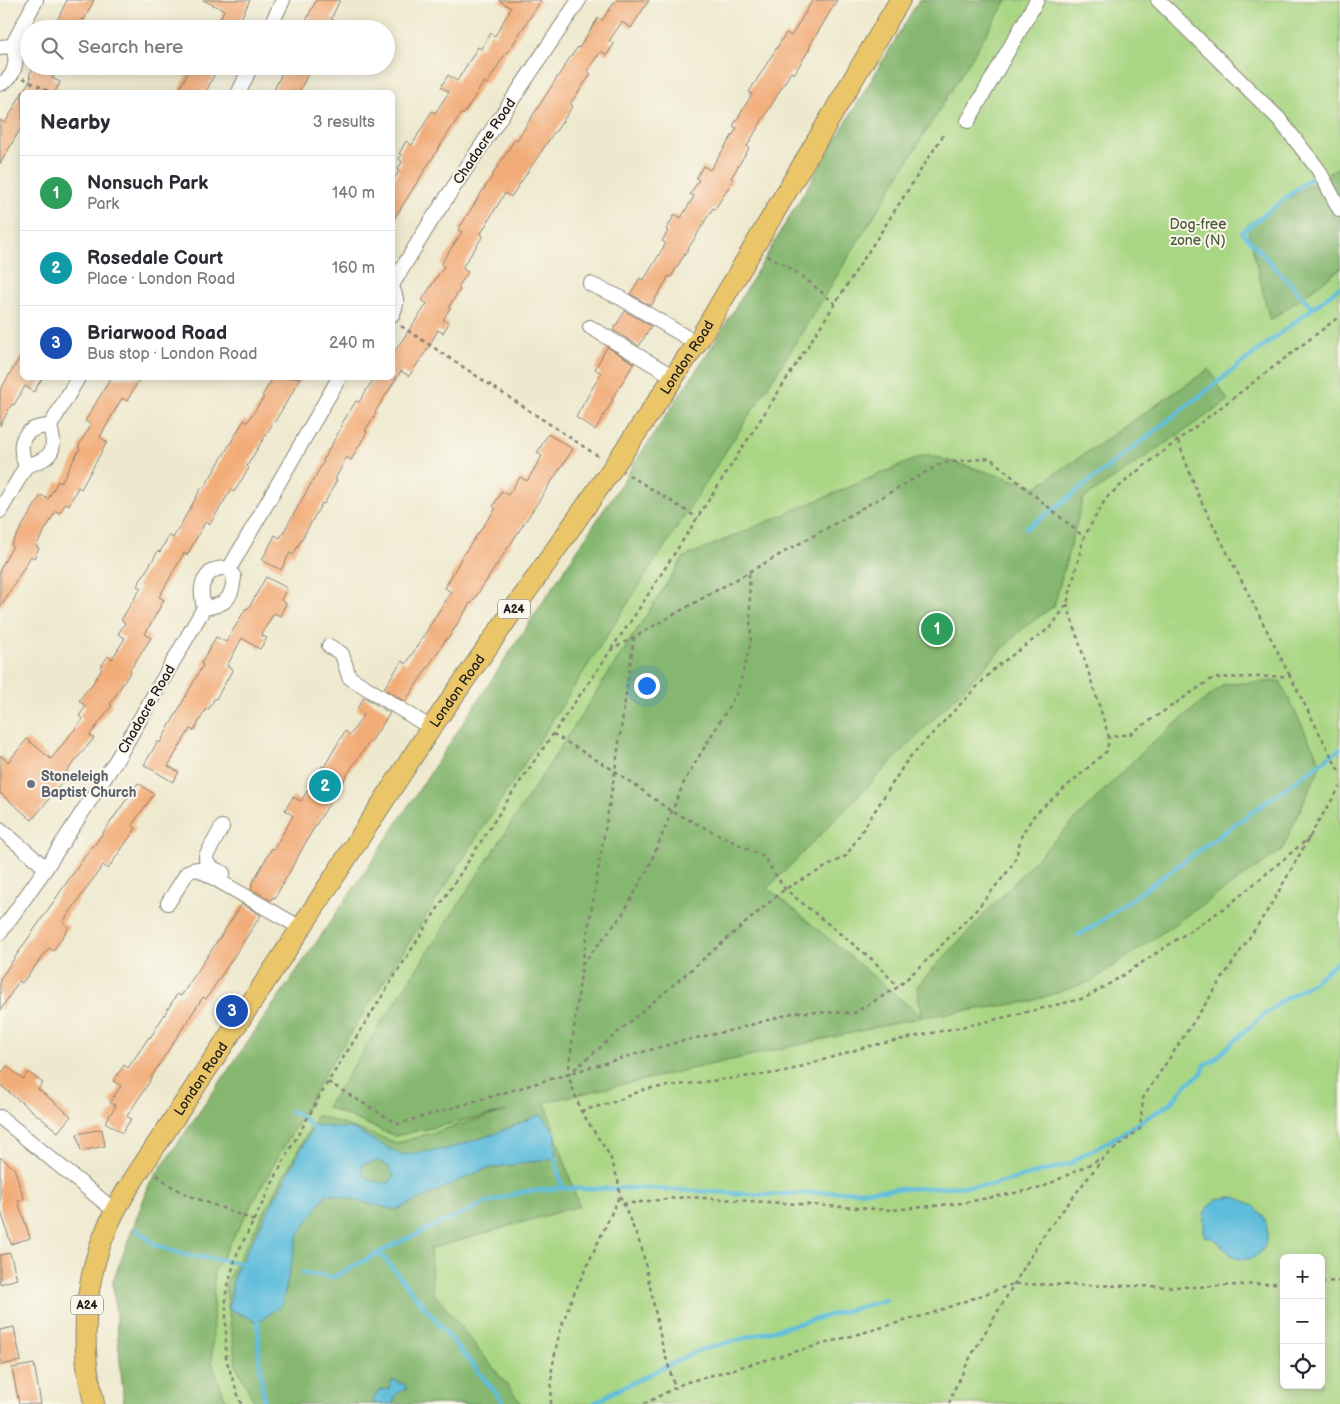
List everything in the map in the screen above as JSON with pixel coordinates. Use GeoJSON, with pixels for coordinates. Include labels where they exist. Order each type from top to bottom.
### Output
{"type":"FeatureCollection","features":[{"type":"Feature","properties":{"kind":"highway","name":"London Road"},"geometry":{"type":"LineString","coordinates":[[94,1404],[87,1367],[86,1319],[89,1286],[97,1255],[115,1211],[431,728],[674,377],[752,250],[900,0]]}},
{"type":"Feature","properties":{"kind":"street"},"geometry":{"type":"LineString","coordinates":[[23,20],[36,0]]}},
{"type":"Feature","properties":{"kind":"street"},"geometry":{"type":"LineString","coordinates":[[273,20],[283,0]]}},
{"type":"Feature","properties":{"kind":"street","name":"Chadacre Road"},"geometry":{"type":"LineString","coordinates":[[395,281],[430,221],[579,0]]}},
{"type":"Feature","properties":{"kind":"street"},"geometry":{"type":"LineString","coordinates":[[968,121],[1037,0]]}},
{"type":"Feature","properties":{"kind":"street"},"geometry":{"type":"LineString","coordinates":[[1158,0],[1279,119],[1318,170],[1340,210]]}},
{"type":"Feature","properties":{"kind":"street"},"geometry":{"type":"LineString","coordinates":[[0,84],[7,81],[13,73],[16,61],[15,52],[6,47],[20,25]]}},
{"type":"Feature","properties":{"kind":"street"},"geometry":{"type":"LineString","coordinates":[[240,90],[247,75]]}},
{"type":"Feature","properties":{"kind":"street"},"geometry":{"type":"LineString","coordinates":[[590,284],[619,297],[696,343]]}},
{"type":"Feature","properties":{"kind":"street","name":"Chadacre Road"},"geometry":{"type":"LineString","coordinates":[[395,294],[397,305],[395,319]]}},
{"type":"Feature","properties":{"kind":"street"},"geometry":{"type":"LineString","coordinates":[[590,327],[674,377]]}},
{"type":"Feature","properties":{"kind":"street"},"geometry":{"type":"LineString","coordinates":[[0,511],[26,466],[37,463],[51,453],[54,446],[50,426],[77,380]]}},
{"type":"Feature","properties":{"kind":"street"},"geometry":{"type":"LineString","coordinates":[[229,569],[338,380]]}},
{"type":"Feature","properties":{"kind":"street"},"geometry":{"type":"LineString","coordinates":[[26,466],[21,445],[24,438],[39,426],[50,426]]}},
{"type":"Feature","properties":{"kind":"street"},"geometry":{"type":"LineString","coordinates":[[220,567],[229,569],[234,577],[231,595],[224,603],[204,608],[201,589],[204,579],[220,567]]}},
{"type":"Feature","properties":{"kind":"street","name":"Chadacre Road"},"geometry":{"type":"LineString","coordinates":[[0,933],[46,868],[117,760],[204,608]]}},
{"type":"Feature","properties":{"kind":"street"},"geometry":{"type":"LineString","coordinates":[[329,646],[342,654],[349,677],[431,728]]}},
{"type":"Feature","properties":{"kind":"street"},"geometry":{"type":"LineString","coordinates":[[222,827],[206,856],[206,861],[209,865],[303,924]]}},
{"type":"Feature","properties":{"kind":"street"},"geometry":{"type":"LineString","coordinates":[[0,829],[46,868]]}},
{"type":"Feature","properties":{"kind":"street"},"geometry":{"type":"LineString","coordinates":[[168,904],[187,873],[198,869],[303,924]]}},
{"type":"Feature","properties":{"kind":"street"},"geometry":{"type":"LineString","coordinates":[[0,1117],[115,1211]]}},
{"type":"Feature","properties":{"kind":"path"},"geometry":{"type":"LineString","coordinates":[[13,73],[46,90]]}},
{"type":"Feature","properties":{"kind":"path"},"geometry":{"type":"LineString","coordinates":[[241,1404],[226,1359],[226,1293],[236,1256],[286,1156],[328,1082],[425,928],[515,789],[633,618],[944,134]]}},
{"type":"Feature","properties":{"kind":"path"},"geometry":{"type":"LineString","coordinates":[[752,250],[779,261],[805,278],[835,304]]}},
{"type":"Feature","properties":{"kind":"path"},"geometry":{"type":"LineString","coordinates":[[568,1075],[785,889],[846,856],[908,760],[996,667],[1051,626],[1068,604],[1084,537],[1106,498],[1340,316]]}},
{"type":"Feature","properties":{"kind":"path"},"geometry":{"type":"LineString","coordinates":[[395,319],[404,329],[570,438],[698,518]]}},
{"type":"Feature","properties":{"kind":"path"},"geometry":{"type":"LineString","coordinates":[[1178,441],[1200,497],[1340,773]]}},
{"type":"Feature","properties":{"kind":"path"},"geometry":{"type":"LineString","coordinates":[[610,650],[942,463],[990,458],[1084,537]]}},
{"type":"Feature","properties":{"kind":"path"},"geometry":{"type":"LineString","coordinates":[[582,965],[622,915],[647,871],[685,780],[738,691],[751,642],[749,571]]}},
{"type":"Feature","properties":{"kind":"path"},"geometry":{"type":"LineString","coordinates":[[328,1082],[398,1124],[639,1053],[796,1012],[854,1013],[898,987],[976,910],[1004,877],[1016,857],[1022,834],[1035,814],[1107,751],[1109,737],[1068,604]]}},
{"type":"Feature","properties":{"kind":"path"},"geometry":{"type":"LineString","coordinates":[[634,637],[615,772],[582,965],[568,1075],[581,1111],[610,1156],[618,1180],[620,1196],[642,1249],[662,1344],[675,1388]]}},
{"type":"Feature","properties":{"kind":"path"},"geometry":{"type":"LineString","coordinates":[[1109,737],[1130,734],[1212,678],[1290,676]]}},
{"type":"Feature","properties":{"kind":"path"},"geometry":{"type":"LineString","coordinates":[[553,734],[615,772],[671,811],[764,857],[785,889],[874,961],[898,987]]}},
{"type":"Feature","properties":{"kind":"path"},"geometry":{"type":"LineString","coordinates":[[623,1204],[685,1197],[892,1210],[962,1203],[1041,1188],[1104,1157],[1140,1128],[1143,1098],[1270,905],[1340,787]]}},
{"type":"Feature","properties":{"kind":"path"},"geometry":{"type":"LineString","coordinates":[[581,1111],[617,1101],[645,1089],[784,1072],[865,1047],[985,1022],[1085,998],[1229,905],[1310,837]]}},
{"type":"Feature","properties":{"kind":"path"},"geometry":{"type":"LineString","coordinates":[[949,1404],[971,1356],[1043,1236],[1104,1157]]}},
{"type":"Feature","properties":{"kind":"path"},"geometry":{"type":"LineString","coordinates":[[143,1166],[178,1190],[208,1204],[238,1213],[254,1221]]}},
{"type":"Feature","properties":{"kind":"path"},"geometry":{"type":"LineString","coordinates":[[551,1404],[552,1369],[559,1334],[571,1300],[620,1196]]}},
{"type":"Feature","properties":{"kind":"path"},"geometry":{"type":"LineString","coordinates":[[1325,1282],[1340,1281]]}},
{"type":"Feature","properties":{"kind":"path"},"geometry":{"type":"LineString","coordinates":[[644,1404],[684,1382],[929,1314],[1013,1284],[1194,1287],[1280,1283]]}},
{"type":"Feature","properties":{"kind":"green space"},"geometry":{"type":"Polygon","coordinates":[[[919,0],[1007,0],[790,352],[328,1068],[214,1272],[212,1363],[227,1404],[124,1404],[113,1281],[149,1185],[364,873],[716,340],[919,0]]]}},
{"type":"Feature","properties":{"kind":"green space","name":"Dog-free zone (N)"},"geometry":{"type":"Polygon","coordinates":[[[941,0],[1340,0],[1340,1404],[124,1404],[113,1281],[941,0]]]}},
{"type":"Feature","properties":{"kind":"green space"},"geometry":{"type":"Polygon","coordinates":[[[1340,166],[1340,269],[1270,321],[1247,225],[1340,166]]]}},
{"type":"Feature","properties":{"kind":"green space"},"geometry":{"type":"Polygon","coordinates":[[[1209,369],[1228,401],[1083,499],[1054,606],[1023,628],[768,888],[921,1016],[917,986],[1043,852],[1146,748],[1224,684],[1280,681],[1321,764],[1282,850],[1092,981],[1029,1002],[922,1017],[545,1102],[579,1206],[430,1249],[433,1292],[522,1404],[255,1404],[236,1365],[225,1284],[317,1115],[397,1143],[507,1111],[395,1136],[327,1107],[684,557],[927,454],[1036,487],[1209,369]]]}},
{"type":"Feature","properties":{"kind":"water"},"geometry":{"type":"Polygon","coordinates":[[[541,1114],[556,1133],[555,1158],[485,1169],[396,1210],[327,1193],[297,1237],[282,1305],[258,1322],[229,1309],[234,1275],[314,1125],[353,1129],[401,1155],[447,1149],[497,1133],[541,1114]],[[379,1161],[363,1164],[362,1174],[381,1183],[389,1183],[394,1176],[389,1167],[379,1161]]]}},
{"type":"Feature","properties":{"kind":"water"},"geometry":{"type":"Polygon","coordinates":[[[1233,1197],[1241,1199],[1257,1209],[1265,1219],[1267,1235],[1262,1251],[1249,1259],[1236,1258],[1218,1242],[1204,1236],[1204,1213],[1216,1199],[1233,1197]]]}},
{"type":"Feature","properties":{"kind":"water"},"geometry":{"type":"Polygon","coordinates":[[[392,1380],[404,1384],[407,1389],[397,1394],[393,1404],[374,1404],[373,1399],[380,1390],[389,1389],[392,1380]]]}},
{"type":"Feature","properties":{"kind":"building"},"geometry":{"type":"Polygon","coordinates":[[[67,0],[94,0],[84,20],[57,20],[67,0]]]}},
{"type":"Feature","properties":{"kind":"building"},"geometry":{"type":"Polygon","coordinates":[[[203,0],[250,0],[240,20],[220,20],[224,10],[203,0]]]}},
{"type":"Feature","properties":{"kind":"building"},"geometry":{"type":"Polygon","coordinates":[[[316,0],[340,0],[331,19],[334,20],[306,20],[316,0]]]}},
{"type":"Feature","properties":{"kind":"building"},"geometry":{"type":"Polygon","coordinates":[[[498,0],[541,0],[487,84],[484,82],[463,115],[461,113],[395,217],[395,177],[402,162],[399,159],[401,155],[399,154],[406,141],[412,145],[432,111],[435,113],[449,92],[441,87],[448,75],[457,81],[478,47],[481,49],[491,33],[495,36],[511,8],[498,0]]]}},
{"type":"Feature","properties":{"kind":"building"},"geometry":{"type":"Polygon","coordinates":[[[616,0],[649,0],[631,28],[622,22],[609,41],[614,44],[607,55],[601,51],[587,71],[591,74],[570,104],[573,106],[511,197],[505,193],[481,233],[483,236],[462,268],[468,272],[458,287],[460,289],[443,320],[449,323],[443,333],[438,330],[409,376],[401,371],[375,412],[365,431],[367,432],[351,460],[347,457],[324,504],[322,503],[293,555],[290,553],[281,570],[262,560],[275,535],[280,538],[356,401],[359,402],[373,380],[395,380],[395,351],[427,304],[422,300],[444,266],[441,264],[462,232],[458,230],[515,139],[517,140],[569,59],[579,48],[598,18],[602,20],[616,0]]]}},
{"type":"Feature","properties":{"kind":"building"},"geometry":{"type":"Polygon","coordinates":[[[813,0],[837,0],[794,74],[791,72],[747,146],[749,148],[731,178],[733,180],[724,195],[715,209],[713,208],[651,306],[630,294],[640,278],[644,280],[666,243],[662,241],[675,214],[681,218],[694,196],[690,194],[699,180],[696,178],[703,166],[710,170],[737,128],[733,126],[752,94],[749,92],[786,33],[791,36],[813,0]]]}},
{"type":"Feature","properties":{"kind":"building"},"geometry":{"type":"Polygon","coordinates":[[[30,75],[54,75],[52,78],[60,82],[56,90],[24,90],[31,78],[30,75]]]}},
{"type":"Feature","properties":{"kind":"building"},"geometry":{"type":"Polygon","coordinates":[[[186,75],[214,75],[207,90],[179,90],[186,75]]]}},
{"type":"Feature","properties":{"kind":"building"},"geometry":{"type":"Polygon","coordinates":[[[281,75],[308,75],[300,90],[274,90],[281,75]]]}},
{"type":"Feature","properties":{"kind":"building"},"geometry":{"type":"Polygon","coordinates":[[[20,97],[20,129],[0,164],[0,120],[5,123],[20,97]]]}},
{"type":"Feature","properties":{"kind":"building"},"geometry":{"type":"Polygon","coordinates":[[[625,311],[651,326],[639,346],[613,330],[625,311]]]}},
{"type":"Feature","properties":{"kind":"building"},"geometry":{"type":"Polygon","coordinates":[[[607,347],[634,363],[595,430],[576,417],[601,373],[595,369],[607,347]]]}},
{"type":"Feature","properties":{"kind":"building"},"geometry":{"type":"Polygon","coordinates":[[[20,357],[20,380],[41,380],[34,392],[25,386],[0,426],[0,390],[20,357]]]}},
{"type":"Feature","properties":{"kind":"building"},"geometry":{"type":"Polygon","coordinates":[[[110,380],[139,380],[127,401],[122,398],[100,437],[107,442],[81,489],[78,487],[69,505],[66,503],[60,513],[56,511],[36,546],[39,548],[34,558],[31,556],[0,608],[0,569],[13,546],[11,545],[41,495],[48,499],[58,481],[61,483],[91,425],[85,421],[110,380]]]}},
{"type":"Feature","properties":{"kind":"building"},"geometry":{"type":"Polygon","coordinates":[[[272,380],[300,380],[247,466],[249,468],[234,492],[231,490],[210,524],[206,521],[187,555],[184,553],[159,597],[164,600],[145,634],[151,638],[110,704],[112,705],[90,735],[94,738],[66,772],[69,774],[32,820],[0,793],[0,755],[8,762],[27,739],[51,759],[83,719],[79,716],[86,706],[79,701],[102,669],[100,668],[108,656],[112,659],[125,638],[118,634],[125,623],[121,620],[141,588],[137,586],[169,535],[173,538],[202,487],[204,488],[244,420],[247,422],[264,397],[262,396],[272,380]]]}},
{"type":"Feature","properties":{"kind":"building"},"geometry":{"type":"Polygon","coordinates":[[[548,434],[573,449],[405,702],[384,688],[402,661],[406,664],[451,592],[445,588],[463,555],[496,508],[493,506],[502,491],[508,495],[520,477],[527,481],[542,456],[537,453],[548,434]]]}},
{"type":"Feature","properties":{"kind":"building"},"geometry":{"type":"Polygon","coordinates":[[[266,577],[287,588],[281,600],[286,603],[280,616],[274,613],[261,635],[267,638],[260,649],[242,638],[227,666],[233,669],[216,699],[208,710],[206,709],[194,731],[190,729],[168,766],[179,772],[173,782],[144,765],[158,741],[160,743],[203,665],[201,664],[216,637],[226,642],[266,577]]]}},
{"type":"Feature","properties":{"kind":"building"},"geometry":{"type":"Polygon","coordinates":[[[364,697],[390,713],[350,770],[311,833],[275,898],[273,897],[271,900],[251,889],[253,886],[251,885],[293,816],[285,810],[293,797],[301,801],[345,731],[350,735],[364,714],[357,709],[364,697]]]}},
{"type":"Feature","properties":{"kind":"building"},"geometry":{"type":"Polygon","coordinates":[[[138,783],[154,794],[132,825],[136,828],[108,869],[103,865],[63,922],[69,927],[53,951],[49,948],[22,983],[19,981],[0,1011],[0,979],[138,783]]]}},
{"type":"Feature","properties":{"kind":"building"},"geometry":{"type":"Polygon","coordinates":[[[242,904],[261,915],[206,999],[203,997],[160,1063],[127,1116],[131,1119],[122,1133],[105,1122],[116,1106],[110,1102],[121,1086],[113,1081],[124,1065],[128,1068],[150,1038],[177,994],[181,996],[242,904]]]}},
{"type":"Feature","properties":{"kind":"building"},"geometry":{"type":"Polygon","coordinates":[[[7,1066],[23,1079],[28,1072],[43,1083],[38,1089],[71,1116],[58,1132],[0,1085],[0,1075],[7,1066]]]}},
{"type":"Feature","properties":{"kind":"building"},"geometry":{"type":"Polygon","coordinates":[[[102,1129],[105,1146],[81,1151],[77,1134],[102,1129]]]}},
{"type":"Feature","properties":{"kind":"building"},"geometry":{"type":"Polygon","coordinates":[[[0,1157],[14,1168],[24,1199],[18,1201],[30,1238],[11,1244],[0,1208],[0,1157]]]}},
{"type":"Feature","properties":{"kind":"building"},"geometry":{"type":"Polygon","coordinates":[[[10,1253],[17,1279],[0,1284],[0,1255],[10,1253]]]}},
{"type":"Feature","properties":{"kind":"building"},"geometry":{"type":"Polygon","coordinates":[[[14,1327],[21,1361],[0,1365],[0,1330],[14,1327]]]}},
{"type":"Feature","properties":{"kind":"building"},"geometry":{"type":"Polygon","coordinates":[[[34,1364],[41,1404],[19,1404],[12,1368],[34,1364]]]}},
{"type":"Feature","properties":{"kind":"waterway"},"geometry":{"type":"LineString","coordinates":[[1311,178],[1242,232],[1313,308]]}},
{"type":"Feature","properties":{"kind":"waterway"},"geometry":{"type":"LineString","coordinates":[[1026,528],[1049,513],[1340,287]]}},
{"type":"Feature","properties":{"kind":"waterway"},"geometry":{"type":"LineString","coordinates":[[1078,935],[1094,926],[1340,749]]}},
{"type":"Feature","properties":{"kind":"waterway"},"geometry":{"type":"LineString","coordinates":[[555,1158],[562,1188],[644,1188],[765,1195],[992,1185],[1070,1164],[1171,1103],[1187,1084],[1202,1073],[1205,1064],[1213,1061],[1280,1002],[1312,983],[1340,960]]}},
{"type":"Feature","properties":{"kind":"waterway"},"geometry":{"type":"LineString","coordinates":[[291,1111],[303,1118],[313,1128]]}},
{"type":"Feature","properties":{"kind":"waterway"},"geometry":{"type":"LineString","coordinates":[[302,1273],[334,1277],[395,1244],[485,1203],[522,1192],[562,1188]]}},
{"type":"Feature","properties":{"kind":"waterway"},"geometry":{"type":"LineString","coordinates":[[136,1229],[156,1245],[187,1255],[240,1263]]}},
{"type":"Feature","properties":{"kind":"waterway"},"geometry":{"type":"LineString","coordinates":[[380,1253],[505,1404]]}},
{"type":"Feature","properties":{"kind":"waterway"},"geometry":{"type":"LineString","coordinates":[[593,1404],[615,1391],[700,1350],[886,1300]]}},
{"type":"Feature","properties":{"kind":"waterway"},"geometry":{"type":"LineString","coordinates":[[258,1322],[264,1404]]}},
{"type":"Feature","properties":{"kind":"place","name":"Nonsuch Park"},"geometry":{"type":"Point","coordinates":[937,629]}},
{"type":"Feature","properties":{"kind":"place","name":"Stoneleigh Baptist Church"},"geometry":{"type":"Point","coordinates":[31,784]}},
{"type":"Feature","properties":{"kind":"place","name":"Rosedale Court"},"geometry":{"type":"Point","coordinates":[325,786]}},
{"type":"Feature","properties":{"kind":"place","name":"Briarwood Road"},"geometry":{"type":"Point","coordinates":[232,1011]}}]}
